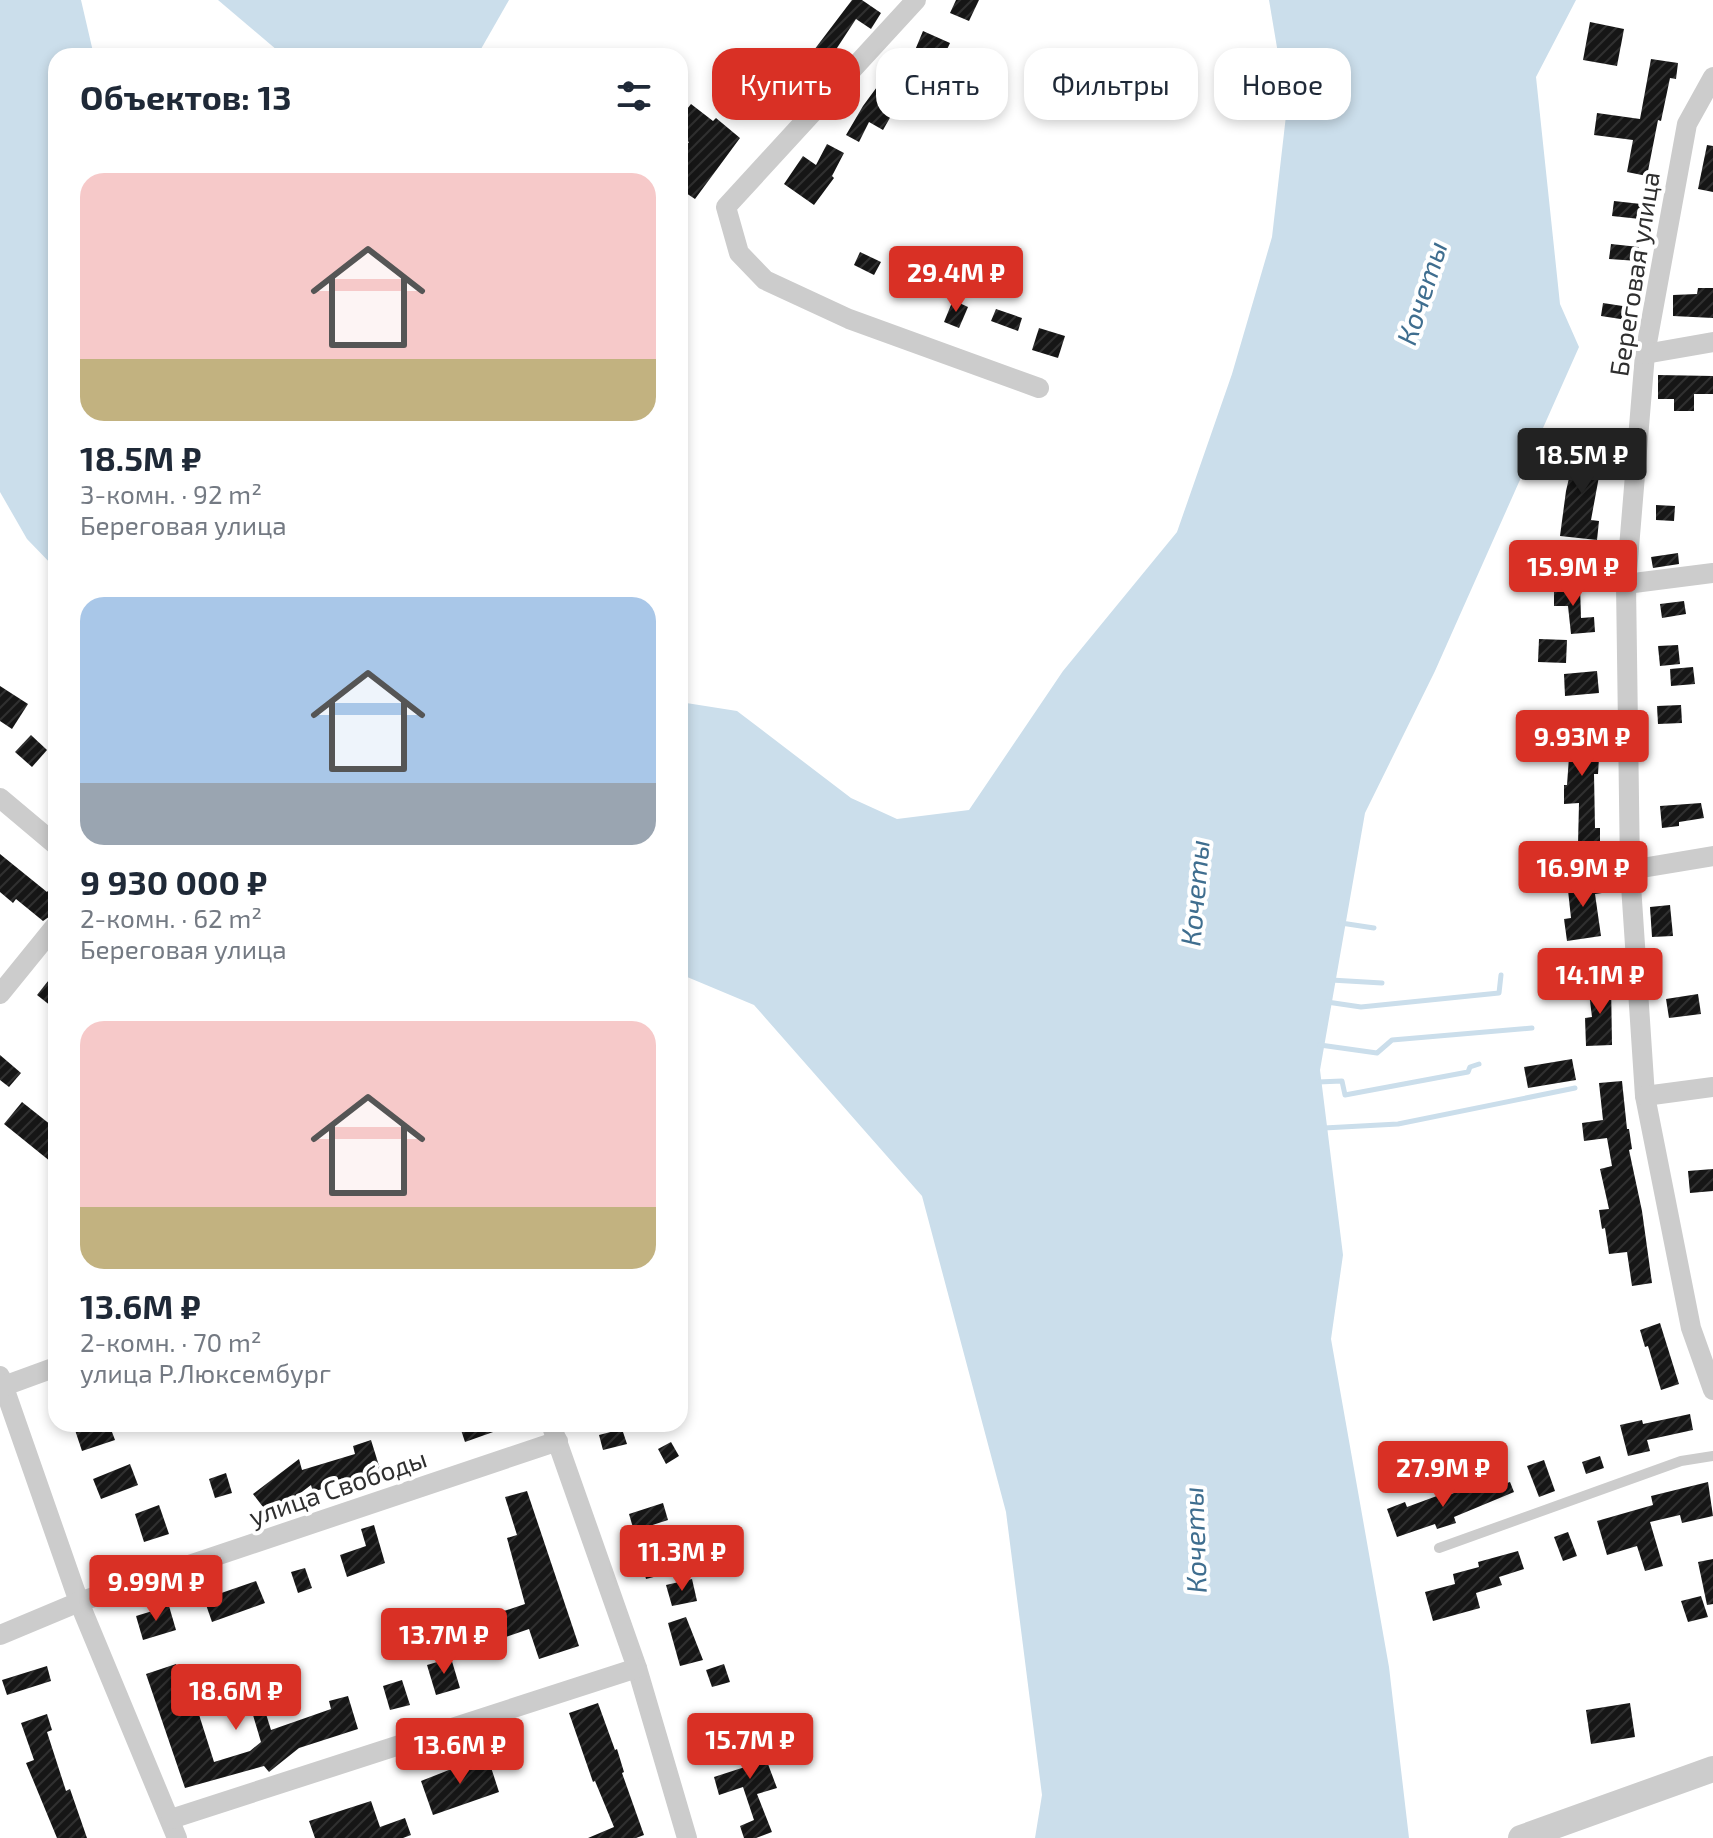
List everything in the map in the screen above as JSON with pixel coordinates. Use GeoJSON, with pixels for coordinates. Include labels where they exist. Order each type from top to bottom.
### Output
{"type":"FeatureCollection","features":[{"type":"Feature","properties":{"kind":"street"},"geometry":{"type":"LineString","coordinates":[[916,0],[726,207],[739,253],[765,280],[849,319],[1039,388]]}},
{"type":"Feature","properties":{"kind":"street","name":"Береговая улица"},"geometry":{"type":"LineString","coordinates":[[1713,77],[1687,124],[1645,354],[1626,584],[1630,870],[1645,1096],[1691,1328],[1713,1390]]}},
{"type":"Feature","properties":{"kind":"street"},"geometry":{"type":"LineString","coordinates":[[1645,354],[1713,342]]}},
{"type":"Feature","properties":{"kind":"street"},"geometry":{"type":"LineString","coordinates":[[1626,584],[1713,573]]}},
{"type":"Feature","properties":{"kind":"street"},"geometry":{"type":"LineString","coordinates":[[0,798],[48,838]]}},
{"type":"Feature","properties":{"kind":"street"},"geometry":{"type":"LineString","coordinates":[[1630,870],[1713,856]]}},
{"type":"Feature","properties":{"kind":"street"},"geometry":{"type":"LineString","coordinates":[[0,994],[48,935]]}},
{"type":"Feature","properties":{"kind":"street"},"geometry":{"type":"LineString","coordinates":[[1645,1096],[1713,1087]]}},
{"type":"Feature","properties":{"kind":"street"},"geometry":{"type":"LineString","coordinates":[[1691,1328],[1713,1325]]}},
{"type":"Feature","properties":{"kind":"street"},"geometry":{"type":"LineString","coordinates":[[48,1369],[2,1381],[79,1602],[174,1829],[637,1668]]}},
{"type":"Feature","properties":{"kind":"street"},"geometry":{"type":"LineString","coordinates":[[555,1432],[637,1668],[687,1838]]}},
{"type":"Feature","properties":{"kind":"street","name":"улица Свободы"},"geometry":{"type":"LineString","coordinates":[[0,1635],[79,1602],[555,1432]]}},
{"type":"Feature","properties":{"kind":"street"},"geometry":{"type":"LineString","coordinates":[[1521,1838],[1713,1769]]}},
{"type":"Feature","properties":{"kind":"lane"},"geometry":{"type":"LineString","coordinates":[[1439,1548],[1681,1461],[1713,1456]]}},
{"type":"Feature","properties":{"kind":"water"},"geometry":{"type":"Polygon","coordinates":[[[0,0],[81,0],[92,48],[48,48],[48,561],[27,539],[0,492],[0,0]]]}},
{"type":"Feature","properties":{"kind":"water"},"geometry":{"type":"Polygon","coordinates":[[[218,0],[509,0],[482,48],[275,48],[218,0]]]}},
{"type":"Feature","properties":{"kind":"water","name":"Кочеты"},"geometry":{"type":"Polygon","coordinates":[[[1269,0],[1576,0],[1536,77],[1560,304],[1579,347],[1435,671],[1365,813],[1320,1070],[1343,1255],[1331,1339],[1389,1667],[1409,1838],[1035,1838],[1042,1795],[1006,1512],[922,1196],[754,1005],[688,977],[688,703],[737,711],[851,798],[897,819],[969,810],[1063,671],[1177,532],[1232,374],[1272,237],[1286,120],[1351,120],[1351,48],[1277,48],[1269,0]]]}},
{"type":"Feature","properties":{"kind":"building"},"geometry":{"type":"Polygon","coordinates":[[[852,0],[862,0],[881,13],[871,29],[856,19],[837,48],[816,48],[852,0]]]}},
{"type":"Feature","properties":{"kind":"building"},"geometry":{"type":"Polygon","coordinates":[[[956,0],[979,0],[969,21],[950,13],[956,0]]]}},
{"type":"Feature","properties":{"kind":"building"},"geometry":{"type":"Polygon","coordinates":[[[1590,22],[1624,29],[1617,66],[1583,60],[1590,22]]]}},
{"type":"Feature","properties":{"kind":"building"},"geometry":{"type":"Polygon","coordinates":[[[923,31],[950,43],[948,48],[916,48],[923,31]]]}},
{"type":"Feature","properties":{"kind":"building"},"geometry":{"type":"Polygon","coordinates":[[[1651,59],[1678,63],[1676,79],[1670,78],[1661,121],[1658,120],[1647,176],[1627,172],[1633,140],[1594,135],[1597,113],[1640,119],[1651,59]]]}},
{"type":"Feature","properties":{"kind":"building"},"geometry":{"type":"Polygon","coordinates":[[[876,88],[876,120],[889,120],[883,130],[869,122],[859,142],[846,135],[855,120],[860,120],[863,106],[876,88]]]}},
{"type":"Feature","properties":{"kind":"building"},"geometry":{"type":"Polygon","coordinates":[[[691,104],[713,121],[718,120],[740,138],[695,199],[688,194],[688,108],[691,104]]]}},
{"type":"Feature","properties":{"kind":"building"},"geometry":{"type":"Polygon","coordinates":[[[827,144],[844,153],[832,176],[834,178],[814,205],[784,184],[803,156],[816,165],[827,144]]]}},
{"type":"Feature","properties":{"kind":"building"},"geometry":{"type":"Polygon","coordinates":[[[1707,145],[1713,146],[1713,192],[1698,189],[1707,145]]]}},
{"type":"Feature","properties":{"kind":"building"},"geometry":{"type":"Polygon","coordinates":[[[1614,201],[1641,204],[1640,219],[1612,216],[1614,201]]]}},
{"type":"Feature","properties":{"kind":"building"},"geometry":{"type":"Polygon","coordinates":[[[1611,244],[1639,247],[1638,261],[1609,259],[1611,244]]]}},
{"type":"Feature","properties":{"kind":"building"},"geometry":{"type":"Polygon","coordinates":[[[860,252],[881,262],[874,275],[854,265],[860,252]]]}},
{"type":"Feature","properties":{"kind":"building"},"geometry":{"type":"Polygon","coordinates":[[[1698,288],[1713,288],[1713,318],[1673,316],[1673,295],[1697,294],[1698,288]]]}},
{"type":"Feature","properties":{"kind":"building"},"geometry":{"type":"Polygon","coordinates":[[[953,300],[968,307],[959,328],[944,322],[953,300]]]}},
{"type":"Feature","properties":{"kind":"building"},"geometry":{"type":"Polygon","coordinates":[[[1603,303],[1629,307],[1627,320],[1601,316],[1603,303]]]}},
{"type":"Feature","properties":{"kind":"building"},"geometry":{"type":"Polygon","coordinates":[[[996,309],[1022,318],[1018,331],[991,321],[996,309]]]}},
{"type":"Feature","properties":{"kind":"building"},"geometry":{"type":"Polygon","coordinates":[[[1039,328],[1065,336],[1058,358],[1032,350],[1039,328]]]}},
{"type":"Feature","properties":{"kind":"building"},"geometry":{"type":"Polygon","coordinates":[[[1658,375],[1713,376],[1713,394],[1694,394],[1694,411],[1674,411],[1674,399],[1658,399],[1658,375]]]}},
{"type":"Feature","properties":{"kind":"building"},"geometry":{"type":"Polygon","coordinates":[[[1576,448],[1607,455],[1603,472],[1600,471],[1591,520],[1599,521],[1597,540],[1560,536],[1576,448]]]}},
{"type":"Feature","properties":{"kind":"building"},"geometry":{"type":"Polygon","coordinates":[[[1656,505],[1675,506],[1674,521],[1656,520],[1656,505]]]}},
{"type":"Feature","properties":{"kind":"building"},"geometry":{"type":"Polygon","coordinates":[[[1678,553],[1679,564],[1653,568],[1651,557],[1678,553]]]}},
{"type":"Feature","properties":{"kind":"building"},"geometry":{"type":"Polygon","coordinates":[[[1554,585],[1580,585],[1581,618],[1594,617],[1595,632],[1571,634],[1568,606],[1554,606],[1554,585]]]}},
{"type":"Feature","properties":{"kind":"building"},"geometry":{"type":"Polygon","coordinates":[[[1684,601],[1686,614],[1662,618],[1660,604],[1684,601]]]}},
{"type":"Feature","properties":{"kind":"building"},"geometry":{"type":"Polygon","coordinates":[[[1539,639],[1567,640],[1566,663],[1538,662],[1539,639]]]}},
{"type":"Feature","properties":{"kind":"building"},"geometry":{"type":"Polygon","coordinates":[[[1678,645],[1680,664],[1660,666],[1658,646],[1678,645]]]}},
{"type":"Feature","properties":{"kind":"building"},"geometry":{"type":"Polygon","coordinates":[[[1693,667],[1695,684],[1671,686],[1670,669],[1693,667]]]}},
{"type":"Feature","properties":{"kind":"building"},"geometry":{"type":"Polygon","coordinates":[[[1597,671],[1599,693],[1565,696],[1564,674],[1597,671]]]}},
{"type":"Feature","properties":{"kind":"building"},"geometry":{"type":"Polygon","coordinates":[[[0,686],[28,704],[12,729],[0,721],[0,686]]]}},
{"type":"Feature","properties":{"kind":"building"},"geometry":{"type":"Polygon","coordinates":[[[1681,705],[1682,723],[1658,724],[1657,706],[1681,705]]]}},
{"type":"Feature","properties":{"kind":"building"},"geometry":{"type":"Polygon","coordinates":[[[1559,725],[1597,726],[1596,758],[1599,758],[1598,774],[1594,774],[1595,828],[1600,828],[1600,844],[1578,844],[1579,803],[1564,804],[1570,743],[1558,743],[1559,725]]]}},
{"type":"Feature","properties":{"kind":"building"},"geometry":{"type":"Polygon","coordinates":[[[31,735],[47,750],[32,767],[15,752],[31,735]]]}},
{"type":"Feature","properties":{"kind":"building"},"geometry":{"type":"Polygon","coordinates":[[[1701,803],[1704,818],[1662,828],[1660,806],[1701,803]]]}},
{"type":"Feature","properties":{"kind":"building"},"geometry":{"type":"Polygon","coordinates":[[[0,854],[48,891],[48,918],[43,921],[16,899],[13,903],[0,892],[0,854]]]}},
{"type":"Feature","properties":{"kind":"building"},"geometry":{"type":"Polygon","coordinates":[[[1601,878],[1602,893],[1595,894],[1601,936],[1567,941],[1564,919],[1571,918],[1567,881],[1601,878]]]}},
{"type":"Feature","properties":{"kind":"building"},"geometry":{"type":"Polygon","coordinates":[[[1670,905],[1673,936],[1652,937],[1650,907],[1670,905]]]}},
{"type":"Feature","properties":{"kind":"building"},"geometry":{"type":"Polygon","coordinates":[[[48,981],[48,1004],[37,995],[48,981]]]}},
{"type":"Feature","properties":{"kind":"building"},"geometry":{"type":"Polygon","coordinates":[[[1611,982],[1612,1045],[1586,1046],[1585,1018],[1592,1017],[1588,985],[1611,982]]]}},
{"type":"Feature","properties":{"kind":"building"},"geometry":{"type":"Polygon","coordinates":[[[1698,994],[1701,1014],[1669,1018],[1666,999],[1698,994]]]}},
{"type":"Feature","properties":{"kind":"building"},"geometry":{"type":"Polygon","coordinates":[[[0,1055],[21,1073],[9,1087],[0,1080],[0,1055]]]}},
{"type":"Feature","properties":{"kind":"building"},"geometry":{"type":"Polygon","coordinates":[[[1572,1059],[1576,1080],[1528,1088],[1524,1067],[1572,1059]]]}},
{"type":"Feature","properties":{"kind":"building"},"geometry":{"type":"Polygon","coordinates":[[[1622,1081],[1632,1149],[1629,1150],[1642,1211],[1652,1283],[1632,1286],[1627,1252],[1609,1254],[1605,1228],[1602,1229],[1599,1210],[1609,1209],[1600,1169],[1612,1166],[1607,1138],[1584,1141],[1582,1123],[1603,1120],[1599,1083],[1622,1081]]]}},
{"type":"Feature","properties":{"kind":"building"},"geometry":{"type":"Polygon","coordinates":[[[22,1102],[48,1123],[48,1160],[4,1124],[22,1102]]]}},
{"type":"Feature","properties":{"kind":"building"},"geometry":{"type":"Polygon","coordinates":[[[1713,1169],[1713,1191],[1690,1193],[1688,1171],[1713,1169]]]}},
{"type":"Feature","properties":{"kind":"building"},"geometry":{"type":"Polygon","coordinates":[[[1660,1323],[1679,1384],[1661,1390],[1640,1330],[1660,1323]]]}},
{"type":"Feature","properties":{"kind":"building"},"geometry":{"type":"Polygon","coordinates":[[[1690,1414],[1693,1430],[1647,1440],[1650,1451],[1628,1456],[1620,1425],[1642,1420],[1643,1424],[1690,1414]]]}},
{"type":"Feature","properties":{"kind":"building"},"geometry":{"type":"Polygon","coordinates":[[[76,1432],[112,1432],[115,1440],[82,1451],[76,1432]]]}},
{"type":"Feature","properties":{"kind":"building"},"geometry":{"type":"Polygon","coordinates":[[[462,1432],[493,1432],[465,1442],[462,1432]]]}},
{"type":"Feature","properties":{"kind":"building"},"geometry":{"type":"Polygon","coordinates":[[[623,1432],[627,1444],[603,1450],[599,1435],[623,1432]]]}},
{"type":"Feature","properties":{"kind":"building"},"geometry":{"type":"Polygon","coordinates":[[[371,1440],[380,1469],[313,1492],[311,1485],[270,1516],[253,1494],[299,1459],[302,1470],[355,1454],[353,1446],[371,1440]]]}},
{"type":"Feature","properties":{"kind":"building"},"geometry":{"type":"Polygon","coordinates":[[[671,1442],[679,1456],[666,1464],[658,1449],[671,1442]]]}},
{"type":"Feature","properties":{"kind":"building"},"geometry":{"type":"Polygon","coordinates":[[[1600,1456],[1604,1468],[1586,1474],[1582,1462],[1600,1456]]]}},
{"type":"Feature","properties":{"kind":"building"},"geometry":{"type":"Polygon","coordinates":[[[1544,1460],[1555,1491],[1539,1497],[1527,1466],[1544,1460]]]}},
{"type":"Feature","properties":{"kind":"building"},"geometry":{"type":"Polygon","coordinates":[[[130,1464],[138,1485],[101,1499],[93,1479],[130,1464]]]}},
{"type":"Feature","properties":{"kind":"building"},"geometry":{"type":"Polygon","coordinates":[[[226,1473],[232,1493],[215,1498],[209,1479],[226,1473]]]}},
{"type":"Feature","properties":{"kind":"building"},"geometry":{"type":"Polygon","coordinates":[[[1510,1482],[1514,1492],[1454,1517],[1456,1523],[1437,1529],[1435,1524],[1397,1537],[1387,1509],[1405,1502],[1407,1507],[1478,1484],[1481,1492],[1510,1482]]]}},
{"type":"Feature","properties":{"kind":"building"},"geometry":{"type":"Polygon","coordinates":[[[1708,1482],[1713,1516],[1682,1523],[1680,1515],[1650,1522],[1663,1566],[1645,1571],[1637,1546],[1607,1555],[1597,1521],[1653,1505],[1651,1496],[1708,1482]]]}},
{"type":"Feature","properties":{"kind":"building"},"geometry":{"type":"Polygon","coordinates":[[[527,1491],[579,1646],[539,1659],[529,1629],[506,1637],[498,1613],[525,1604],[507,1538],[517,1535],[505,1497],[527,1491]]]}},
{"type":"Feature","properties":{"kind":"building"},"geometry":{"type":"Polygon","coordinates":[[[663,1503],[668,1520],[634,1531],[629,1514],[663,1503]]]}},
{"type":"Feature","properties":{"kind":"building"},"geometry":{"type":"Polygon","coordinates":[[[159,1505],[169,1534],[144,1542],[135,1514],[159,1505]]]}},
{"type":"Feature","properties":{"kind":"building"},"geometry":{"type":"Polygon","coordinates":[[[374,1525],[385,1563],[347,1577],[340,1555],[366,1546],[361,1529],[374,1525]]]}},
{"type":"Feature","properties":{"kind":"building"},"geometry":{"type":"Polygon","coordinates":[[[1568,1532],[1577,1556],[1563,1561],[1554,1537],[1568,1532]]]}},
{"type":"Feature","properties":{"kind":"building"},"geometry":{"type":"Polygon","coordinates":[[[667,1547],[673,1572],[646,1579],[639,1554],[667,1547]]]}},
{"type":"Feature","properties":{"kind":"building"},"geometry":{"type":"Polygon","coordinates":[[[1518,1551],[1524,1569],[1499,1577],[1502,1585],[1476,1593],[1480,1608],[1433,1621],[1425,1592],[1455,1584],[1453,1574],[1479,1567],[1478,1562],[1518,1551]]]}},
{"type":"Feature","properties":{"kind":"building"},"geometry":{"type":"Polygon","coordinates":[[[1713,1559],[1713,1604],[1707,1605],[1698,1562],[1713,1559]]]}},
{"type":"Feature","properties":{"kind":"building"},"geometry":{"type":"Polygon","coordinates":[[[305,1568],[312,1588],[298,1593],[291,1572],[305,1568]]]}},
{"type":"Feature","properties":{"kind":"building"},"geometry":{"type":"Polygon","coordinates":[[[692,1579],[697,1601],[672,1606],[666,1585],[692,1579]]]}},
{"type":"Feature","properties":{"kind":"building"},"geometry":{"type":"Polygon","coordinates":[[[256,1581],[265,1603],[212,1622],[204,1599],[256,1581]]]}},
{"type":"Feature","properties":{"kind":"building"},"geometry":{"type":"Polygon","coordinates":[[[1701,1596],[1708,1617],[1688,1622],[1681,1601],[1701,1596]]]}},
{"type":"Feature","properties":{"kind":"building"},"geometry":{"type":"Polygon","coordinates":[[[169,1606],[176,1630],[143,1640],[136,1616],[169,1606]]]}},
{"type":"Feature","properties":{"kind":"building"},"geometry":{"type":"Polygon","coordinates":[[[686,1617],[703,1660],[680,1666],[668,1623],[686,1617]]]}},
{"type":"Feature","properties":{"kind":"building"},"geometry":{"type":"Polygon","coordinates":[[[461,1626],[467,1647],[454,1651],[447,1630],[461,1626]]]}},
{"type":"Feature","properties":{"kind":"building"},"geometry":{"type":"Polygon","coordinates":[[[451,1658],[460,1688],[436,1695],[427,1665],[451,1658]]]}},
{"type":"Feature","properties":{"kind":"building"},"geometry":{"type":"Polygon","coordinates":[[[176,1664],[182,1685],[189,1683],[214,1762],[250,1751],[261,1742],[250,1705],[262,1701],[271,1730],[331,1709],[329,1701],[348,1696],[358,1729],[299,1748],[269,1772],[264,1766],[185,1788],[146,1674],[176,1664]]]}},
{"type":"Feature","properties":{"kind":"building"},"geometry":{"type":"Polygon","coordinates":[[[724,1664],[730,1682],[712,1687],[706,1670],[724,1664]]]}},
{"type":"Feature","properties":{"kind":"building"},"geometry":{"type":"Polygon","coordinates":[[[47,1666],[51,1681],[7,1695],[2,1680],[47,1666]]]}},
{"type":"Feature","properties":{"kind":"building"},"geometry":{"type":"Polygon","coordinates":[[[402,1680],[410,1705],[390,1710],[383,1686],[402,1680]]]}},
{"type":"Feature","properties":{"kind":"building"},"geometry":{"type":"Polygon","coordinates":[[[598,1703],[617,1749],[622,1773],[644,1835],[636,1838],[588,1838],[614,1827],[593,1782],[569,1713],[598,1703]]]}},
{"type":"Feature","properties":{"kind":"building"},"geometry":{"type":"Polygon","coordinates":[[[1630,1703],[1635,1737],[1591,1744],[1586,1710],[1630,1703]]]}},
{"type":"Feature","properties":{"kind":"building"},"geometry":{"type":"Polygon","coordinates":[[[47,1714],[52,1730],[47,1732],[66,1791],[70,1789],[87,1838],[57,1838],[26,1763],[34,1760],[21,1723],[47,1714]]]}},
{"type":"Feature","properties":{"kind":"building"},"geometry":{"type":"Polygon","coordinates":[[[751,1719],[777,1788],[757,1794],[772,1832],[756,1838],[744,1838],[740,1826],[754,1820],[743,1787],[719,1795],[714,1777],[751,1765],[735,1726],[751,1719]]]}},
{"type":"Feature","properties":{"kind":"building"},"geometry":{"type":"Polygon","coordinates":[[[487,1755],[499,1792],[433,1815],[421,1781],[487,1755]]]}},
{"type":"Feature","properties":{"kind":"building"},"geometry":{"type":"Polygon","coordinates":[[[371,1801],[380,1827],[405,1818],[411,1835],[403,1838],[315,1838],[309,1821],[371,1801]]]}},
{"type":"Feature","properties":{"kind":"waterway"},"geometry":{"type":"LineString","coordinates":[[1341,923],[1374,928]]}},
{"type":"Feature","properties":{"kind":"waterway"},"geometry":{"type":"LineString","coordinates":[[1327,1002],[1361,1007],[1499,993],[1501,975]]}},
{"type":"Feature","properties":{"kind":"waterway"},"geometry":{"type":"LineString","coordinates":[[1331,980],[1382,983]]}},
{"type":"Feature","properties":{"kind":"waterway"},"geometry":{"type":"LineString","coordinates":[[1320,1045],[1377,1053],[1392,1040],[1532,1028]]}},
{"type":"Feature","properties":{"kind":"waterway"},"geometry":{"type":"LineString","coordinates":[[1318,1082],[1342,1081],[1345,1095],[1468,1072],[1470,1067],[1479,1064]]}},
{"type":"Feature","properties":{"kind":"waterway"},"geometry":{"type":"LineString","coordinates":[[1324,1128],[1398,1124],[1575,1088]]}}]}
